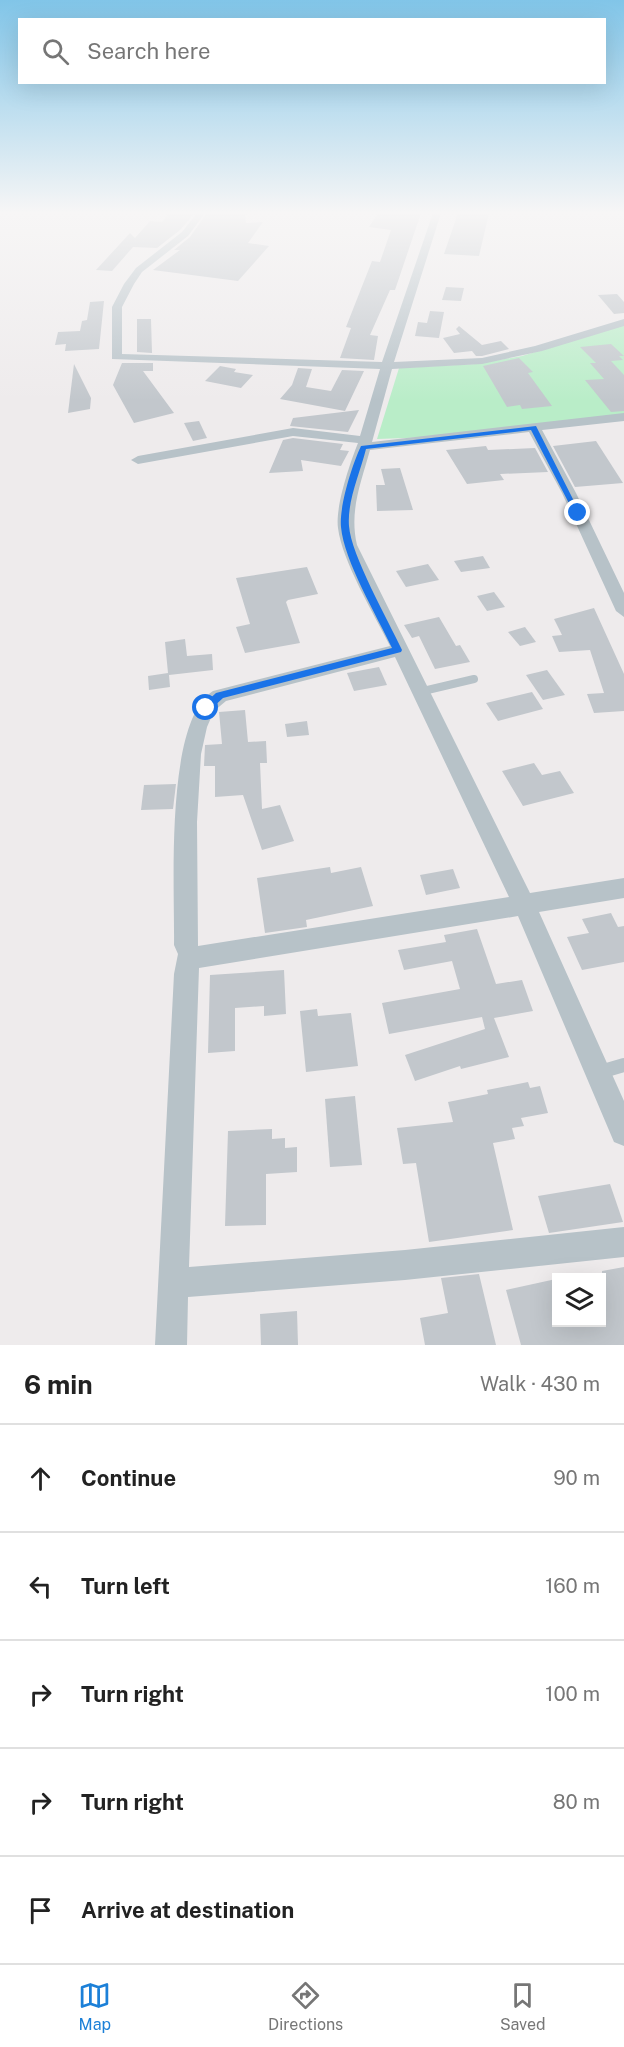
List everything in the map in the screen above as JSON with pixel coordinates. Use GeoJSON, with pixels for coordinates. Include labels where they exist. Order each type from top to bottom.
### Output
{"type":"FeatureCollection","features":[{"type":"Feature","properties":{"kind":"street"},"geometry":{"type":"LineString","coordinates":[[135,276],[117,307],[116,357],[387,366],[452,364],[510,356],[624,322]]}},
{"type":"Feature","properties":{"kind":"street"},"geometry":{"type":"LineString","coordinates":[[416,276],[387,366],[346,509],[345,526],[349,545],[418,692],[524,904],[624,1132]]}},
{"type":"Feature","properties":{"kind":"street"},"geometry":{"type":"LineString","coordinates":[[138,460],[279,433],[304,432],[364,444],[624,417]]}},
{"type":"Feature","properties":{"kind":"street"},"geometry":{"type":"LineString","coordinates":[[534,428],[568,493],[624,611]]}},
{"type":"Feature","properties":{"kind":"street"},"geometry":{"type":"LineString","coordinates":[[171,1345],[186,974],[190,954],[186,945],[189,762],[206,708],[220,696],[398,650]]}},
{"type":"Feature","properties":{"kind":"street"},"geometry":{"type":"LineString","coordinates":[[190,954],[201,957],[624,888]]}},
{"type":"Feature","properties":{"kind":"street"},"geometry":{"type":"LineString","coordinates":[[173,1282],[405,1265],[624,1242]]}},
{"type":"Feature","properties":{"kind":"lane"},"geometry":{"type":"LineString","coordinates":[[418,692],[474,679]]}},
{"type":"Feature","properties":{"kind":"lane"},"geometry":{"type":"LineString","coordinates":[[598,1073],[624,1065]]}},
{"type":"Feature","properties":{"kind":"green space"},"geometry":{"type":"Polygon","coordinates":[[[624,325],[624,414],[434,437],[377,439],[399,368],[476,364],[522,356],[624,325]]]}},
{"type":"Feature","properties":{"kind":"building"},"geometry":{"type":"Polygon","coordinates":[[[198,276],[243,276],[238,281],[198,276]]]}},
{"type":"Feature","properties":{"kind":"building"},"geometry":{"type":"Polygon","coordinates":[[[366,276],[400,276],[395,290],[390,290],[370,335],[378,336],[374,360],[340,358],[351,328],[346,327],[366,276]]]}},
{"type":"Feature","properties":{"kind":"building"},"geometry":{"type":"Polygon","coordinates":[[[446,287],[464,288],[461,301],[442,300],[446,287]]]}},
{"type":"Feature","properties":{"kind":"building"},"geometry":{"type":"Polygon","coordinates":[[[617,294],[624,302],[624,313],[614,314],[598,295],[617,294]]]}},
{"type":"Feature","properties":{"kind":"building"},"geometry":{"type":"Polygon","coordinates":[[[104,301],[99,349],[65,351],[66,344],[55,345],[58,332],[80,331],[82,321],[87,320],[90,302],[104,301]]]}},
{"type":"Feature","properties":{"kind":"building"},"geometry":{"type":"Polygon","coordinates":[[[430,311],[444,312],[439,338],[415,336],[418,322],[427,323],[430,311]]]}},
{"type":"Feature","properties":{"kind":"building"},"geometry":{"type":"Polygon","coordinates":[[[137,319],[151,319],[152,353],[137,352],[137,319]]]}},
{"type":"Feature","properties":{"kind":"building"},"geometry":{"type":"Polygon","coordinates":[[[459,326],[482,345],[501,341],[509,349],[482,356],[476,356],[472,351],[454,353],[443,338],[460,334],[456,329],[459,326]]]}},
{"type":"Feature","properties":{"kind":"building"},"geometry":{"type":"Polygon","coordinates":[[[611,344],[624,356],[619,356],[623,360],[611,361],[624,375],[624,411],[611,412],[585,380],[604,379],[590,363],[596,363],[580,347],[611,344]]]}},
{"type":"Feature","properties":{"kind":"building"},"geometry":{"type":"Polygon","coordinates":[[[519,358],[533,372],[528,373],[552,406],[522,409],[520,405],[507,407],[483,366],[519,358]]]}},
{"type":"Feature","properties":{"kind":"building"},"geometry":{"type":"Polygon","coordinates":[[[122,363],[153,363],[153,371],[143,371],[174,413],[134,423],[113,385],[122,363]]]}},
{"type":"Feature","properties":{"kind":"building"},"geometry":{"type":"Polygon","coordinates":[[[74,364],[91,398],[90,409],[68,413],[74,364]]]}},
{"type":"Feature","properties":{"kind":"building"},"geometry":{"type":"Polygon","coordinates":[[[220,366],[236,369],[234,372],[253,375],[241,388],[205,381],[220,366]]]}},
{"type":"Feature","properties":{"kind":"building"},"geometry":{"type":"Polygon","coordinates":[[[298,368],[312,369],[306,387],[331,391],[342,370],[364,371],[345,411],[280,399],[292,385],[298,368]]]}},
{"type":"Feature","properties":{"kind":"building"},"geometry":{"type":"Polygon","coordinates":[[[359,410],[348,432],[290,426],[293,418],[359,410]]]}},
{"type":"Feature","properties":{"kind":"building"},"geometry":{"type":"Polygon","coordinates":[[[199,421],[207,438],[193,441],[184,423],[199,421]]]}},
{"type":"Feature","properties":{"kind":"building"},"geometry":{"type":"Polygon","coordinates":[[[293,438],[343,444],[340,450],[349,451],[341,466],[301,460],[303,471],[269,473],[283,440],[293,438]]]}},
{"type":"Feature","properties":{"kind":"building"},"geometry":{"type":"Polygon","coordinates":[[[596,441],[623,483],[575,487],[553,446],[596,441]]]}},
{"type":"Feature","properties":{"kind":"building"},"geometry":{"type":"Polygon","coordinates":[[[486,446],[488,450],[535,448],[548,472],[500,474],[504,480],[467,484],[446,450],[486,446]]]}},
{"type":"Feature","properties":{"kind":"building"},"geometry":{"type":"Polygon","coordinates":[[[400,468],[413,510],[377,511],[376,485],[385,485],[381,469],[400,468]]]}},
{"type":"Feature","properties":{"kind":"building"},"geometry":{"type":"Polygon","coordinates":[[[483,556],[490,568],[461,572],[454,561],[483,556]]]}},
{"type":"Feature","properties":{"kind":"building"},"geometry":{"type":"Polygon","coordinates":[[[428,564],[439,580],[406,587],[396,571],[428,564]]]}},
{"type":"Feature","properties":{"kind":"building"},"geometry":{"type":"Polygon","coordinates":[[[307,567],[318,594],[286,602],[300,643],[245,653],[236,627],[250,624],[236,578],[307,567]]]}},
{"type":"Feature","properties":{"kind":"building"},"geometry":{"type":"Polygon","coordinates":[[[494,592],[505,607],[487,611],[477,596],[494,592]]]}},
{"type":"Feature","properties":{"kind":"building"},"geometry":{"type":"Polygon","coordinates":[[[594,608],[624,674],[624,711],[594,713],[587,694],[604,693],[590,650],[559,652],[552,636],[562,635],[554,619],[594,608]]]}},
{"type":"Feature","properties":{"kind":"building"},"geometry":{"type":"Polygon","coordinates":[[[439,617],[456,646],[460,645],[470,662],[435,669],[419,636],[412,638],[404,625],[439,617]]]}},
{"type":"Feature","properties":{"kind":"building"},"geometry":{"type":"Polygon","coordinates":[[[525,627],[536,642],[520,646],[508,632],[525,627]]]}},
{"type":"Feature","properties":{"kind":"building"},"geometry":{"type":"Polygon","coordinates":[[[185,639],[187,656],[212,654],[213,670],[169,675],[170,687],[149,690],[148,676],[168,673],[165,642],[185,639]]]}},
{"type":"Feature","properties":{"kind":"building"},"geometry":{"type":"Polygon","coordinates":[[[379,667],[387,685],[354,691],[347,673],[379,667]]]}},
{"type":"Feature","properties":{"kind":"building"},"geometry":{"type":"Polygon","coordinates":[[[547,670],[565,695],[543,700],[526,675],[547,670]]]}},
{"type":"Feature","properties":{"kind":"building"},"geometry":{"type":"Polygon","coordinates":[[[532,692],[543,709],[498,721],[486,703],[532,692]]]}},
{"type":"Feature","properties":{"kind":"building"},"geometry":{"type":"Polygon","coordinates":[[[245,710],[248,742],[266,741],[267,763],[260,763],[262,809],[280,805],[294,841],[262,850],[243,795],[215,797],[215,766],[204,766],[205,745],[222,744],[219,712],[245,710]]]}},
{"type":"Feature","properties":{"kind":"building"},"geometry":{"type":"Polygon","coordinates":[[[307,721],[309,735],[287,737],[285,724],[307,721]]]}},
{"type":"Feature","properties":{"kind":"building"},"geometry":{"type":"Polygon","coordinates":[[[534,763],[542,775],[560,771],[574,793],[523,806],[502,771],[534,763]]]}},
{"type":"Feature","properties":{"kind":"building"},"geometry":{"type":"Polygon","coordinates":[[[176,784],[173,809],[141,810],[144,785],[176,784]]]}},
{"type":"Feature","properties":{"kind":"building"},"geometry":{"type":"Polygon","coordinates":[[[330,867],[331,873],[361,867],[373,906],[306,920],[307,927],[265,933],[257,878],[330,867]]]}},
{"type":"Feature","properties":{"kind":"building"},"geometry":{"type":"Polygon","coordinates":[[[453,869],[460,888],[426,895],[420,875],[453,869]]]}},
{"type":"Feature","properties":{"kind":"building"},"geometry":{"type":"Polygon","coordinates":[[[611,913],[618,927],[624,926],[624,962],[582,970],[567,937],[589,933],[582,919],[611,913]]]}},
{"type":"Feature","properties":{"kind":"building"},"geometry":{"type":"Polygon","coordinates":[[[477,929],[496,984],[522,980],[533,1011],[494,1018],[509,1057],[461,1069],[460,1066],[415,1081],[405,1055],[485,1029],[482,1017],[389,1034],[382,1003],[460,989],[452,961],[404,970],[398,950],[446,942],[444,935],[477,929]]]}},
{"type":"Feature","properties":{"kind":"building"},"geometry":{"type":"Polygon","coordinates":[[[284,970],[286,1014],[264,1016],[264,1006],[235,1008],[235,1051],[208,1053],[210,975],[284,970]]]}},
{"type":"Feature","properties":{"kind":"building"},"geometry":{"type":"Polygon","coordinates":[[[317,1009],[318,1016],[351,1013],[358,1066],[306,1072],[300,1011],[317,1009]]]}},
{"type":"Feature","properties":{"kind":"building"},"geometry":{"type":"Polygon","coordinates":[[[528,1082],[530,1088],[540,1086],[548,1113],[521,1118],[524,1126],[512,1128],[515,1139],[493,1143],[513,1230],[429,1242],[416,1163],[403,1164],[397,1128],[453,1122],[448,1102],[488,1094],[487,1090],[528,1082]]]}},
{"type":"Feature","properties":{"kind":"building"},"geometry":{"type":"Polygon","coordinates":[[[355,1096],[362,1165],[330,1167],[325,1099],[355,1096]]]}},
{"type":"Feature","properties":{"kind":"building"},"geometry":{"type":"Polygon","coordinates":[[[272,1129],[272,1139],[285,1138],[285,1148],[297,1147],[297,1172],[266,1174],[266,1225],[225,1226],[228,1131],[272,1129]]]}},
{"type":"Feature","properties":{"kind":"building"},"geometry":{"type":"Polygon","coordinates":[[[610,1184],[623,1222],[549,1233],[538,1196],[610,1184]]]}},
{"type":"Feature","properties":{"kind":"building"},"geometry":{"type":"Polygon","coordinates":[[[624,1267],[624,1345],[521,1345],[506,1290],[552,1280],[552,1327],[606,1327],[606,1273],[602,1271],[624,1267]]]}},
{"type":"Feature","properties":{"kind":"building"},"geometry":{"type":"Polygon","coordinates":[[[479,1274],[496,1345],[425,1345],[420,1318],[448,1313],[441,1278],[479,1274]]]}},
{"type":"Feature","properties":{"kind":"building"},"geometry":{"type":"Polygon","coordinates":[[[297,1311],[298,1345],[261,1345],[260,1314],[297,1311]]]}},
{"type":"Feature","properties":{"kind":"route"},"geometry":{"type":"LineString","coordinates":[[206,708],[220,696],[398,650],[349,545],[345,526],[346,509],[363,447],[534,428],[578,513]]}}]}
